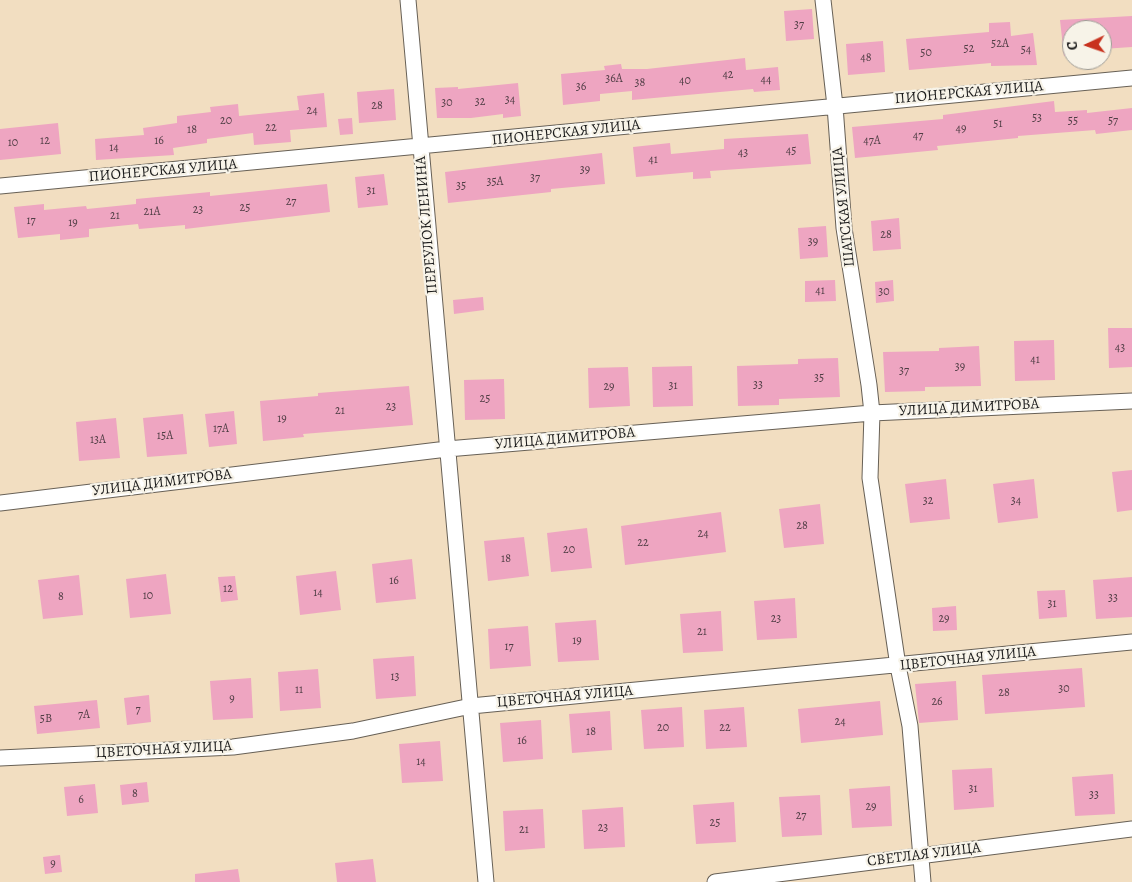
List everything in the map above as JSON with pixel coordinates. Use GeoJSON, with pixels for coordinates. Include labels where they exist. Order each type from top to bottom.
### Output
{"type":"FeatureCollection","features":[{"type":"Feature","properties":{"kind":"street","name":"ПЕРЕУЛОК ЛЕНИНА"},"geometry":{"type":"LineString","coordinates":[[408,0],[486,882]]}},
{"type":"Feature","properties":{"kind":"street","name":"ШАТСКАЯ УЛИЦА"},"geometry":{"type":"LineString","coordinates":[[823,0],[835,106],[844,228],[872,413],[870,478],[898,666],[910,726],[923,882]]}},
{"type":"Feature","properties":{"kind":"street","name":"ПИОНЕРСКАЯ УЛИЦА"},"geometry":{"type":"LineString","coordinates":[[0,186],[1132,78]]}},
{"type":"Feature","properties":{"kind":"street","name":"УЛИЦА ДИМИТРОВА"},"geometry":{"type":"LineString","coordinates":[[0,503],[447,450],[872,413],[1132,401]]}},
{"type":"Feature","properties":{"kind":"street","name":"ЦВЕТОЧНАЯ УЛИЦА"},"geometry":{"type":"LineString","coordinates":[[0,758],[233,747],[353,731],[471,706],[1132,642]]}},
{"type":"Feature","properties":{"kind":"street","name":"СВЕТЛАЯ УЛИЦА"},"geometry":{"type":"LineString","coordinates":[[715,882],[1132,829]]}},
{"type":"Feature","properties":{"kind":"building"},"geometry":{"type":"Polygon","coordinates":[[[812,9],[814,39],[786,41],[784,11],[812,9]]]}},
{"type":"Feature","properties":{"kind":"building"},"geometry":{"type":"Polygon","coordinates":[[[1132,16],[1132,47],[1112,48],[1112,20],[1062,20],[1062,38],[1060,20],[1132,16]]]}},
{"type":"Feature","properties":{"kind":"building"},"geometry":{"type":"Polygon","coordinates":[[[1010,22],[1011,36],[1033,33],[1037,65],[991,66],[991,63],[909,70],[906,39],[989,32],[989,23],[1010,22]]]}},
{"type":"Feature","properties":{"kind":"building"},"geometry":{"type":"Polygon","coordinates":[[[883,41],[885,72],[848,75],[846,44],[883,41]]]}},
{"type":"Feature","properties":{"kind":"building"},"geometry":{"type":"Polygon","coordinates":[[[745,58],[746,70],[778,67],[780,90],[754,92],[753,89],[632,100],[632,91],[600,94],[600,101],[563,105],[561,74],[605,70],[604,66],[621,64],[622,69],[647,69],[745,58]]]}},
{"type":"Feature","properties":{"kind":"building"},"geometry":{"type":"Polygon","coordinates":[[[518,83],[521,116],[503,118],[503,114],[471,118],[437,118],[435,88],[458,87],[458,89],[518,83]]]}},
{"type":"Feature","properties":{"kind":"building"},"geometry":{"type":"Polygon","coordinates":[[[394,89],[396,120],[359,123],[357,92],[394,89]]]}},
{"type":"Feature","properties":{"kind":"building"},"geometry":{"type":"Polygon","coordinates":[[[324,93],[327,127],[290,130],[291,142],[254,145],[253,133],[207,139],[207,143],[173,148],[174,155],[96,160],[95,139],[144,135],[143,128],[177,123],[177,116],[211,112],[210,107],[238,104],[239,116],[299,110],[297,96],[324,93]]]}},
{"type":"Feature","properties":{"kind":"building"},"geometry":{"type":"Polygon","coordinates":[[[1054,101],[1055,112],[1087,110],[1087,113],[1132,108],[1132,130],[1096,134],[1095,130],[1018,136],[1018,138],[937,146],[938,150],[855,158],[852,127],[943,119],[943,115],[1054,101]]]}},
{"type":"Feature","properties":{"kind":"building"},"geometry":{"type":"Polygon","coordinates":[[[352,118],[353,134],[340,135],[338,119],[352,118]]]}},
{"type":"Feature","properties":{"kind":"building"},"geometry":{"type":"Polygon","coordinates":[[[58,123],[61,154],[0,160],[0,129],[58,123]]]}},
{"type":"Feature","properties":{"kind":"building"},"geometry":{"type":"Polygon","coordinates":[[[808,134],[811,164],[710,171],[711,178],[693,179],[693,172],[636,177],[633,147],[670,143],[671,154],[724,149],[724,139],[808,134]]]}},
{"type":"Feature","properties":{"kind":"building"},"geometry":{"type":"Polygon","coordinates":[[[602,153],[605,184],[551,189],[551,192],[448,203],[445,172],[602,153]]]}},
{"type":"Feature","properties":{"kind":"building"},"geometry":{"type":"Polygon","coordinates":[[[384,174],[388,205],[358,208],[355,177],[384,174]]]}},
{"type":"Feature","properties":{"kind":"building"},"geometry":{"type":"Polygon","coordinates":[[[327,184],[330,212],[185,229],[185,225],[139,229],[138,224],[89,229],[89,237],[60,240],[60,234],[18,238],[14,207],[44,204],[44,210],[86,206],[87,209],[136,204],[136,199],[210,192],[210,196],[327,184]]]}},
{"type":"Feature","properties":{"kind":"building"},"geometry":{"type":"Polygon","coordinates":[[[899,218],[901,249],[873,251],[871,221],[899,218]]]}},
{"type":"Feature","properties":{"kind":"building"},"geometry":{"type":"Polygon","coordinates":[[[826,226],[828,257],[800,259],[798,228],[826,226]]]}},
{"type":"Feature","properties":{"kind":"building"},"geometry":{"type":"Polygon","coordinates":[[[835,280],[836,301],[805,302],[805,281],[835,280]]]}},
{"type":"Feature","properties":{"kind":"building"},"geometry":{"type":"Polygon","coordinates":[[[893,280],[894,301],[876,303],[875,282],[893,280]]]}},
{"type":"Feature","properties":{"kind":"building"},"geometry":{"type":"Polygon","coordinates":[[[483,297],[484,310],[454,314],[453,300],[483,297]]]}},
{"type":"Feature","properties":{"kind":"building"},"geometry":{"type":"Polygon","coordinates":[[[1108,328],[1132,328],[1132,367],[1109,368],[1108,328]]]}},
{"type":"Feature","properties":{"kind":"building"},"geometry":{"type":"Polygon","coordinates":[[[1054,340],[1055,380],[1015,381],[1014,341],[1054,340]]]}},
{"type":"Feature","properties":{"kind":"building"},"geometry":{"type":"Polygon","coordinates":[[[979,346],[981,386],[925,387],[925,391],[885,392],[883,352],[939,351],[939,348],[979,346]]]}},
{"type":"Feature","properties":{"kind":"building"},"geometry":{"type":"Polygon","coordinates":[[[838,358],[840,397],[779,399],[779,405],[738,406],[737,366],[798,364],[798,359],[838,358]]]}},
{"type":"Feature","properties":{"kind":"building"},"geometry":{"type":"Polygon","coordinates":[[[692,366],[693,406],[653,407],[652,367],[692,366]]]}},
{"type":"Feature","properties":{"kind":"building"},"geometry":{"type":"Polygon","coordinates":[[[628,367],[630,406],[589,408],[588,368],[628,367]]]}},
{"type":"Feature","properties":{"kind":"building"},"geometry":{"type":"Polygon","coordinates":[[[504,379],[505,419],[465,420],[464,380],[504,379]]]}},
{"type":"Feature","properties":{"kind":"building"},"geometry":{"type":"Polygon","coordinates":[[[409,386],[413,425],[303,434],[304,437],[263,441],[260,401],[318,396],[318,393],[409,386]]]}},
{"type":"Feature","properties":{"kind":"building"},"geometry":{"type":"Polygon","coordinates":[[[234,411],[237,444],[209,447],[205,414],[234,411]]]}},
{"type":"Feature","properties":{"kind":"building"},"geometry":{"type":"Polygon","coordinates":[[[183,414],[187,454],[147,457],[143,418],[183,414]]]}},
{"type":"Feature","properties":{"kind":"building"},"geometry":{"type":"Polygon","coordinates":[[[116,418],[120,458],[79,461],[76,422],[116,418]]]}},
{"type":"Feature","properties":{"kind":"building"},"geometry":{"type":"Polygon","coordinates":[[[1132,470],[1132,510],[1117,512],[1112,472],[1132,470]]]}},
{"type":"Feature","properties":{"kind":"building"},"geometry":{"type":"Polygon","coordinates":[[[946,479],[950,519],[910,523],[905,484],[946,479]]]}},
{"type":"Feature","properties":{"kind":"building"},"geometry":{"type":"Polygon","coordinates":[[[1034,479],[1038,518],[998,523],[993,484],[1034,479]]]}},
{"type":"Feature","properties":{"kind":"building"},"geometry":{"type":"Polygon","coordinates":[[[820,504],[824,544],[784,548],[779,509],[820,504]]]}},
{"type":"Feature","properties":{"kind":"building"},"geometry":{"type":"Polygon","coordinates":[[[721,512],[726,552],[625,565],[621,526],[721,512]]]}},
{"type":"Feature","properties":{"kind":"building"},"geometry":{"type":"Polygon","coordinates":[[[587,528],[592,568],[551,572],[547,533],[587,528]]]}},
{"type":"Feature","properties":{"kind":"building"},"geometry":{"type":"Polygon","coordinates":[[[524,537],[529,576],[488,581],[484,541],[524,537]]]}},
{"type":"Feature","properties":{"kind":"building"},"geometry":{"type":"Polygon","coordinates":[[[412,559],[416,599],[376,603],[372,564],[412,559]]]}},
{"type":"Feature","properties":{"kind":"building"},"geometry":{"type":"Polygon","coordinates":[[[336,571],[341,610],[300,615],[296,576],[336,571]]]}},
{"type":"Feature","properties":{"kind":"building"},"geometry":{"type":"Polygon","coordinates":[[[166,574],[171,614],[130,618],[126,579],[166,574]]]}},
{"type":"Feature","properties":{"kind":"building"},"geometry":{"type":"Polygon","coordinates":[[[79,575],[83,615],[43,619],[38,580],[79,575]]]}},
{"type":"Feature","properties":{"kind":"building"},"geometry":{"type":"Polygon","coordinates":[[[235,576],[238,600],[221,602],[218,577],[235,576]]]}},
{"type":"Feature","properties":{"kind":"building"},"geometry":{"type":"Polygon","coordinates":[[[1132,577],[1132,617],[1096,619],[1093,580],[1132,577]]]}},
{"type":"Feature","properties":{"kind":"building"},"geometry":{"type":"Polygon","coordinates":[[[1065,590],[1067,617],[1039,619],[1037,591],[1065,590]]]}},
{"type":"Feature","properties":{"kind":"building"},"geometry":{"type":"Polygon","coordinates":[[[795,598],[797,638],[757,640],[754,601],[795,598]]]}},
{"type":"Feature","properties":{"kind":"building"},"geometry":{"type":"Polygon","coordinates":[[[956,606],[957,630],[933,631],[932,608],[956,606]]]}},
{"type":"Feature","properties":{"kind":"building"},"geometry":{"type":"Polygon","coordinates":[[[721,611],[723,651],[683,653],[680,614],[721,611]]]}},
{"type":"Feature","properties":{"kind":"building"},"geometry":{"type":"Polygon","coordinates":[[[596,620],[599,660],[558,662],[555,623],[596,620]]]}},
{"type":"Feature","properties":{"kind":"building"},"geometry":{"type":"Polygon","coordinates":[[[528,626],[531,666],[490,669],[488,629],[528,626]]]}},
{"type":"Feature","properties":{"kind":"building"},"geometry":{"type":"Polygon","coordinates":[[[414,656],[416,696],[376,699],[373,659],[414,656]]]}},
{"type":"Feature","properties":{"kind":"building"},"geometry":{"type":"Polygon","coordinates":[[[1082,668],[1085,707],[985,714],[982,675],[1082,668]]]}},
{"type":"Feature","properties":{"kind":"building"},"geometry":{"type":"Polygon","coordinates":[[[318,669],[321,708],[280,711],[278,672],[318,669]]]}},
{"type":"Feature","properties":{"kind":"building"},"geometry":{"type":"Polygon","coordinates":[[[251,678],[253,718],[213,720],[210,681],[251,678]]]}},
{"type":"Feature","properties":{"kind":"building"},"geometry":{"type":"Polygon","coordinates":[[[956,681],[958,720],[919,723],[915,684],[956,681]]]}},
{"type":"Feature","properties":{"kind":"building"},"geometry":{"type":"Polygon","coordinates":[[[149,695],[151,722],[127,725],[124,698],[149,695]]]}},
{"type":"Feature","properties":{"kind":"building"},"geometry":{"type":"Polygon","coordinates":[[[97,700],[100,728],[37,734],[34,706],[97,700]]]}},
{"type":"Feature","properties":{"kind":"building"},"geometry":{"type":"Polygon","coordinates":[[[880,701],[883,735],[801,743],[798,709],[880,701]]]}},
{"type":"Feature","properties":{"kind":"building"},"geometry":{"type":"Polygon","coordinates":[[[682,707],[684,747],[644,749],[641,710],[682,707]]]}},
{"type":"Feature","properties":{"kind":"building"},"geometry":{"type":"Polygon","coordinates":[[[744,707],[747,747],[706,749],[704,710],[744,707]]]}},
{"type":"Feature","properties":{"kind":"building"},"geometry":{"type":"Polygon","coordinates":[[[610,711],[612,750],[572,753],[569,714],[610,711]]]}},
{"type":"Feature","properties":{"kind":"building"},"geometry":{"type":"Polygon","coordinates":[[[541,720],[543,759],[503,762],[500,723],[541,720]]]}},
{"type":"Feature","properties":{"kind":"building"},"geometry":{"type":"Polygon","coordinates":[[[440,741],[443,781],[402,783],[399,744],[440,741]]]}},
{"type":"Feature","properties":{"kind":"building"},"geometry":{"type":"Polygon","coordinates":[[[992,768],[994,807],[954,810],[952,770],[992,768]]]}},
{"type":"Feature","properties":{"kind":"building"},"geometry":{"type":"Polygon","coordinates":[[[1113,774],[1115,814],[1075,816],[1072,777],[1113,774]]]}},
{"type":"Feature","properties":{"kind":"building"},"geometry":{"type":"Polygon","coordinates":[[[147,782],[149,802],[122,805],[120,785],[147,782]]]}},
{"type":"Feature","properties":{"kind":"building"},"geometry":{"type":"Polygon","coordinates":[[[95,784],[98,813],[67,816],[64,787],[95,784]]]}},
{"type":"Feature","properties":{"kind":"building"},"geometry":{"type":"Polygon","coordinates":[[[890,786],[892,826],[852,828],[849,789],[890,786]]]}},
{"type":"Feature","properties":{"kind":"building"},"geometry":{"type":"Polygon","coordinates":[[[820,795],[822,835],[782,837],[779,797],[820,795]]]}},
{"type":"Feature","properties":{"kind":"building"},"geometry":{"type":"Polygon","coordinates":[[[734,802],[736,842],[696,844],[693,805],[734,802]]]}},
{"type":"Feature","properties":{"kind":"building"},"geometry":{"type":"Polygon","coordinates":[[[623,807],[625,847],[584,849],[582,810],[623,807]]]}},
{"type":"Feature","properties":{"kind":"building"},"geometry":{"type":"Polygon","coordinates":[[[543,809],[545,848],[505,851],[503,811],[543,809]]]}},
{"type":"Feature","properties":{"kind":"building"},"geometry":{"type":"Polygon","coordinates":[[[60,855],[62,872],[45,874],[43,857],[60,855]]]}},
{"type":"Feature","properties":{"kind":"building"},"geometry":{"type":"Polygon","coordinates":[[[373,859],[376,882],[337,882],[335,863],[373,859]]]}},
{"type":"Feature","properties":{"kind":"building"},"geometry":{"type":"Polygon","coordinates":[[[238,869],[240,882],[195,882],[195,874],[238,869]]]}}]}
